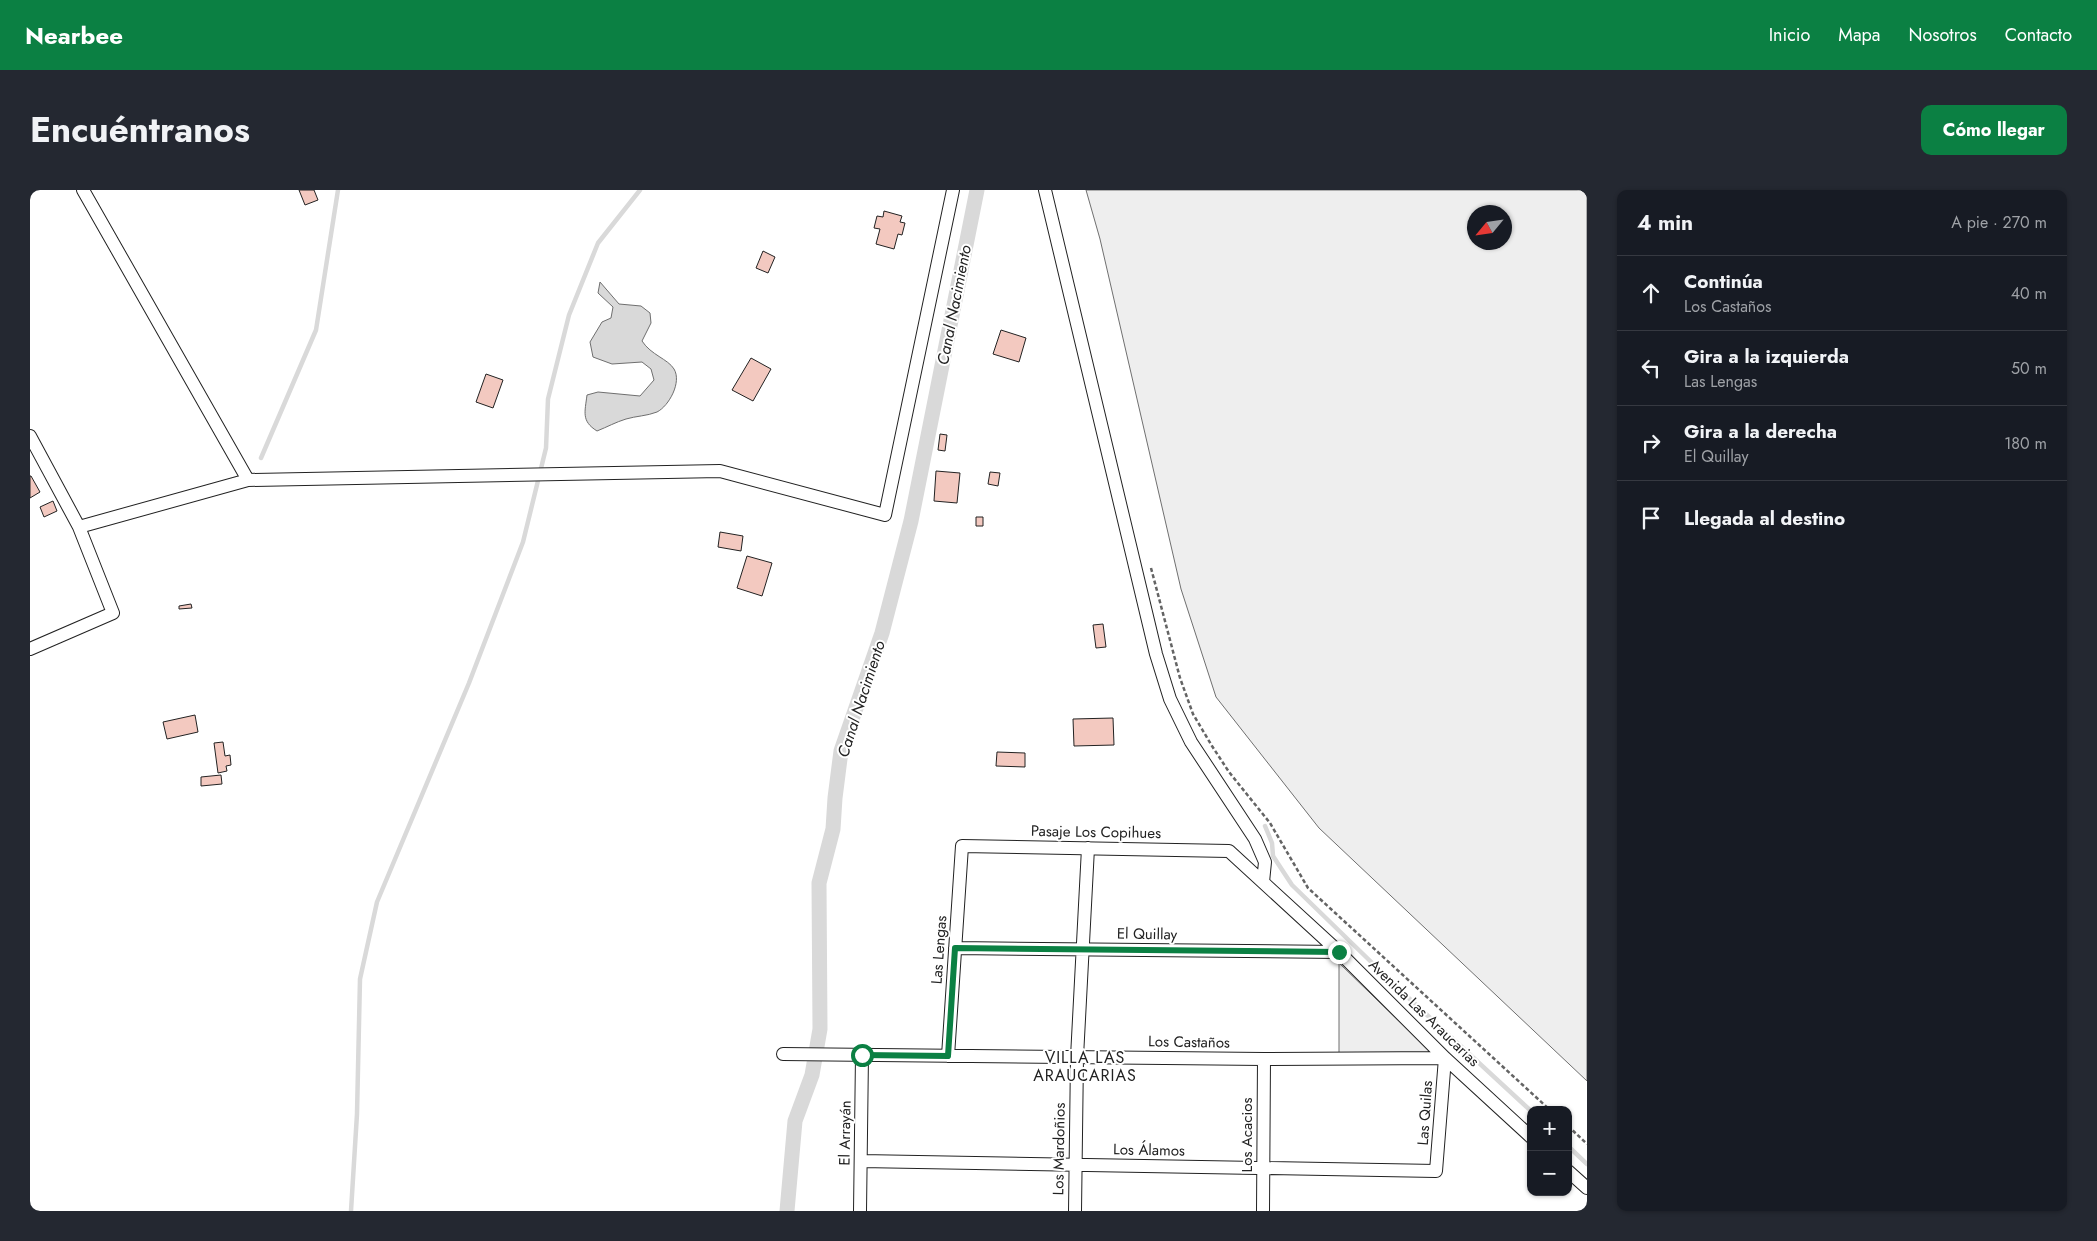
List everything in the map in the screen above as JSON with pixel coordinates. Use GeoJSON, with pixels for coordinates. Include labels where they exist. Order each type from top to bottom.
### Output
{"type":"FeatureCollection","features":[{"type":"Feature","properties":{"kind":"street"},"geometry":{"type":"LineString","coordinates":[[83,190],[248,480]]}},
{"type":"Feature","properties":{"kind":"street"},"geometry":{"type":"LineString","coordinates":[[80,527],[248,480],[720,471],[885,515],[953,190]]}},
{"type":"Feature","properties":{"kind":"street"},"geometry":{"type":"LineString","coordinates":[[1045,190],[1156,654],[1170,699],[1191,742],[1255,839],[1265,862],[1262,882]]}},
{"type":"Feature","properties":{"kind":"street"},"geometry":{"type":"LineString","coordinates":[[30,436],[80,527],[113,613],[30,649]]}},
{"type":"Feature","properties":{"kind":"street","name":"Pasaje Los Copihues"},"geometry":{"type":"LineString","coordinates":[[962,846],[1229,850]]}},
{"type":"Feature","properties":{"kind":"street","name":"Las Lengas"},"geometry":{"type":"LineString","coordinates":[[948,1056],[962,846]]}},
{"type":"Feature","properties":{"kind":"street","name":"Los Mardoñios"},"geometry":{"type":"LineString","coordinates":[[1075,1211],[1076,1057],[1088,848]]}},
{"type":"Feature","properties":{"kind":"street","name":"Avenida Las Araucarias"},"geometry":{"type":"LineString","coordinates":[[1229,850],[1339,952],[1445,1058],[1527,1133]]}},
{"type":"Feature","properties":{"kind":"street","name":"El Quillay"},"geometry":{"type":"LineString","coordinates":[[955,948],[1339,952]]}},
{"type":"Feature","properties":{"kind":"street","name":"Los Castaños"},"geometry":{"type":"LineString","coordinates":[[783,1054],[1264,1059],[1445,1058]]}},
{"type":"Feature","properties":{"kind":"street","name":"El Arrayán"},"geometry":{"type":"LineString","coordinates":[[860,1211],[862,1055]]}},
{"type":"Feature","properties":{"kind":"street","name":"Las Quilas"},"geometry":{"type":"LineString","coordinates":[[1436,1171],[1445,1058]]}},
{"type":"Feature","properties":{"kind":"street","name":"Los Acacios"},"geometry":{"type":"LineString","coordinates":[[1263,1211],[1264,1059]]}},
{"type":"Feature","properties":{"kind":"street","name":"Los Álamos"},"geometry":{"type":"LineString","coordinates":[[861,1161],[1436,1171]]}},
{"type":"Feature","properties":{"kind":"street"},"geometry":{"type":"LineString","coordinates":[[1572,1175],[1587,1188]]}},
{"type":"Feature","properties":{"kind":"path"},"geometry":{"type":"LineString","coordinates":[[1150,568],[1180,678],[1194,714],[1225,766],[1270,823],[1308,888],[1546,1106]]}},
{"type":"Feature","properties":{"kind":"path"},"geometry":{"type":"LineString","coordinates":[[1572,1130],[1587,1144]]}},
{"type":"Feature","properties":{"kind":"shaded area"},"geometry":{"type":"Polygon","coordinates":[[[1086,190],[1587,190],[1587,1081],[1319,828],[1216,697],[1181,589],[1100,239],[1086,190]]]}},
{"type":"Feature","properties":{"kind":"shaded area"},"geometry":{"type":"Polygon","coordinates":[[[600,282],[619,304],[641,306],[650,313],[651,323],[642,341],[650,350],[671,365],[676,374],[676,380],[673,393],[662,409],[657,412],[626,419],[597,431],[586,420],[587,395],[598,392],[640,396],[654,380],[651,369],[642,362],[612,364],[593,357],[590,342],[602,322],[611,318],[613,307],[598,293],[600,282]]]}},
{"type":"Feature","properties":{"kind":"shaded area"},"geometry":{"type":"Polygon","coordinates":[[[1339,963],[1432,1053],[1339,1053],[1339,963]]]}},
{"type":"Feature","properties":{"kind":"building"},"geometry":{"type":"Polygon","coordinates":[[[299,190],[314,190],[318,200],[305,205],[299,190]]]}},
{"type":"Feature","properties":{"kind":"building"},"geometry":{"type":"Polygon","coordinates":[[[884,211],[902,216],[900,222],[905,223],[902,235],[898,234],[894,249],[876,244],[880,229],[874,228],[877,216],[883,217],[884,211]]]}},
{"type":"Feature","properties":{"kind":"building"},"geometry":{"type":"Polygon","coordinates":[[[763,251],[775,257],[768,273],[756,268],[763,251]]]}},
{"type":"Feature","properties":{"kind":"building"},"geometry":{"type":"Polygon","coordinates":[[[1001,330],[1026,338],[1019,362],[993,354],[1001,330]]]}},
{"type":"Feature","properties":{"kind":"building"},"geometry":{"type":"Polygon","coordinates":[[[751,358],[771,369],[753,401],[732,390],[751,358]]]}},
{"type":"Feature","properties":{"kind":"building"},"geometry":{"type":"Polygon","coordinates":[[[486,374],[503,380],[493,408],[476,402],[486,374]]]}},
{"type":"Feature","properties":{"kind":"building"},"geometry":{"type":"Polygon","coordinates":[[[940,434],[947,435],[945,451],[938,450],[940,434]]]}},
{"type":"Feature","properties":{"kind":"building"},"geometry":{"type":"Polygon","coordinates":[[[936,471],[960,473],[957,503],[934,501],[936,471]]]}},
{"type":"Feature","properties":{"kind":"building"},"geometry":{"type":"Polygon","coordinates":[[[990,472],[1000,473],[998,486],[988,484],[990,472]]]}},
{"type":"Feature","properties":{"kind":"building"},"geometry":{"type":"Polygon","coordinates":[[[30,476],[40,492],[30,498],[30,476]]]}},
{"type":"Feature","properties":{"kind":"building"},"geometry":{"type":"Polygon","coordinates":[[[53,501],[57,511],[44,517],[40,507],[53,501]]]}},
{"type":"Feature","properties":{"kind":"building"},"geometry":{"type":"Polygon","coordinates":[[[976,517],[983,517],[983,526],[976,526],[976,517]]]}},
{"type":"Feature","properties":{"kind":"building"},"geometry":{"type":"Polygon","coordinates":[[[720,532],[743,536],[741,551],[718,547],[720,532]]]}},
{"type":"Feature","properties":{"kind":"building"},"geometry":{"type":"Polygon","coordinates":[[[747,556],[772,563],[762,596],[737,588],[747,556]]]}},
{"type":"Feature","properties":{"kind":"building"},"geometry":{"type":"Polygon","coordinates":[[[191,604],[192,608],[179,609],[179,606],[191,604]]]}},
{"type":"Feature","properties":{"kind":"building"},"geometry":{"type":"Polygon","coordinates":[[[1103,624],[1106,647],[1096,648],[1093,625],[1103,624]]]}},
{"type":"Feature","properties":{"kind":"building"},"geometry":{"type":"Polygon","coordinates":[[[195,715],[198,732],[167,739],[163,722],[195,715]]]}},
{"type":"Feature","properties":{"kind":"building"},"geometry":{"type":"Polygon","coordinates":[[[1113,718],[1114,745],[1074,746],[1073,719],[1113,718]]]}},
{"type":"Feature","properties":{"kind":"building"},"geometry":{"type":"Polygon","coordinates":[[[223,742],[225,756],[230,755],[231,765],[226,766],[227,771],[218,773],[214,743],[223,742]]]}},
{"type":"Feature","properties":{"kind":"building"},"geometry":{"type":"Polygon","coordinates":[[[997,752],[1025,753],[1025,767],[996,766],[997,752]]]}},
{"type":"Feature","properties":{"kind":"building"},"geometry":{"type":"Polygon","coordinates":[[[221,775],[222,784],[201,786],[201,777],[221,775]]]}},
{"type":"Feature","properties":{"kind":"waterway"},"geometry":{"type":"LineString","coordinates":[[261,458],[316,330],[338,190]]}},
{"type":"Feature","properties":{"kind":"waterway"},"geometry":{"type":"LineString","coordinates":[[351,1211],[357,1114],[360,979],[377,902],[469,683],[523,542],[546,448],[548,399],[569,315],[598,243],[640,190]]}},
{"type":"Feature","properties":{"kind":"waterway","name":"Canal Nacimiento"},"geometry":{"type":"LineString","coordinates":[[787,1211],[795,1121],[812,1075],[820,1029],[819,883],[833,829],[841,751],[882,633],[911,521],[977,190]]}},
{"type":"Feature","properties":{"kind":"waterway"},"geometry":{"type":"LineString","coordinates":[[1265,826],[1272,843],[1273,856],[1292,885],[1400,990],[1527,1107]]}},
{"type":"Feature","properties":{"kind":"waterway"},"geometry":{"type":"LineString","coordinates":[[1572,1150],[1587,1164]]}},
{"type":"Feature","properties":{"kind":"district","name":"VILLA LAS ARAUCARIAS"},"geometry":{"type":"Point","coordinates":[1085,1066]}},
{"type":"Feature","properties":{"kind":"route"},"geometry":{"type":"LineString","coordinates":[[862,1055],[948,1056],[955,948],[1339,952]]}}]}
